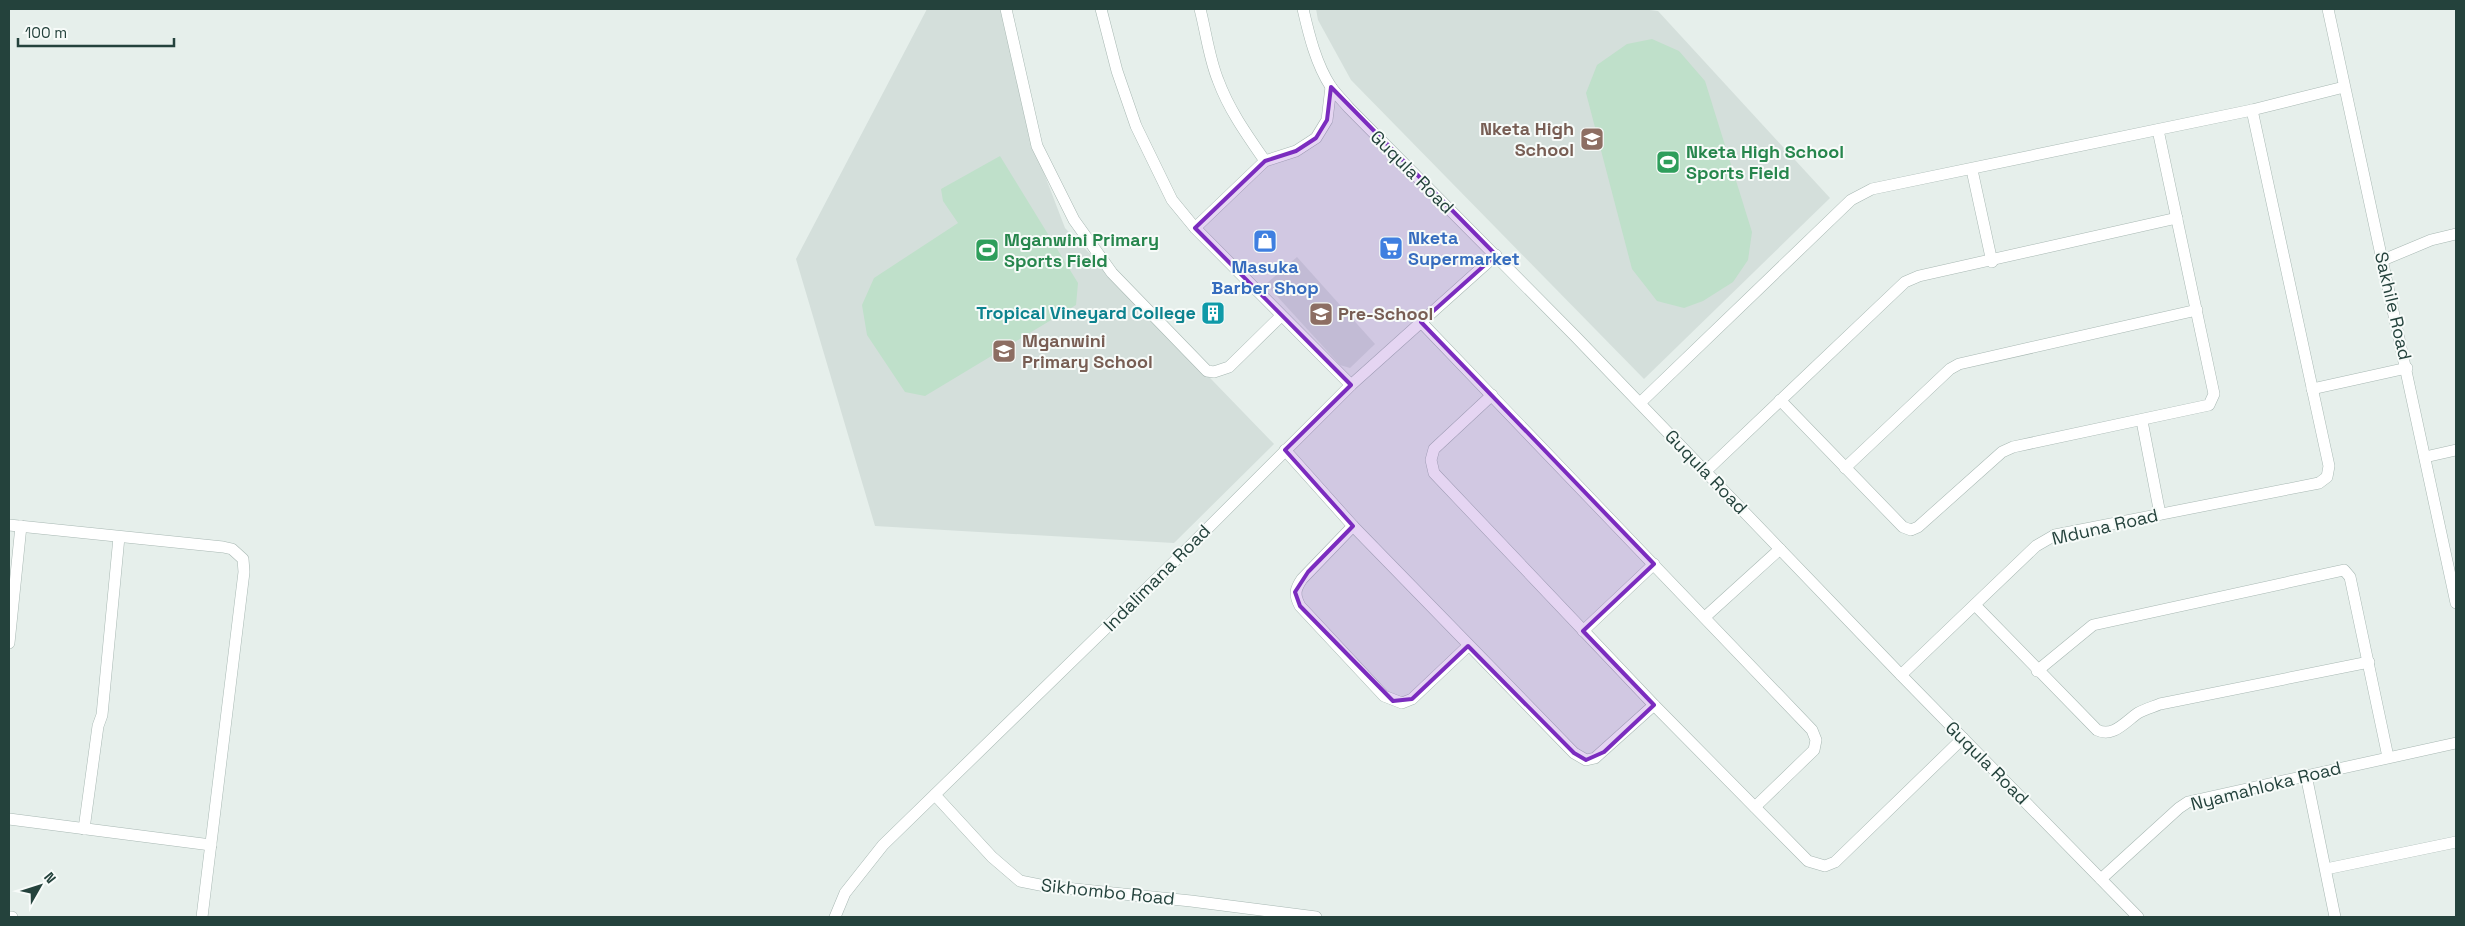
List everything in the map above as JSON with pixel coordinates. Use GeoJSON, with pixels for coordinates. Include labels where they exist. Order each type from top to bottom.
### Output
{"type":"FeatureCollection","features":[{"type":"Feature","properties":{"kind":"street"},"geometry":{"type":"LineString","coordinates":[[1006,9],[1037,146],[1074,220],[1112,273],[1207,371],[1214,372],[1229,367],[1281,316]]}},
{"type":"Feature","properties":{"kind":"street"},"geometry":{"type":"LineString","coordinates":[[1101,9],[1117,71],[1136,126],[1172,200],[1195,228],[1351,386]]}},
{"type":"Feature","properties":{"kind":"street"},"geometry":{"type":"LineString","coordinates":[[1200,9],[1215,71],[1223,93],[1239,123],[1265,161]]}},
{"type":"Feature","properties":{"kind":"street","name":"Guqula Road"},"geometry":{"type":"LineString","coordinates":[[1303,9],[1314,49],[1331,87],[1370,130],[1496,255],[1901,675],[2138,917]]}},
{"type":"Feature","properties":{"kind":"street","name":"Sakhile Road"},"geometry":{"type":"LineString","coordinates":[[2328,9],[2407,368],[2456,603]]}},
{"type":"Feature","properties":{"kind":"street"},"geometry":{"type":"LineString","coordinates":[[1640,403],[1851,200],[1872,189],[1972,170],[2252,110],[2344,86]]}},
{"type":"Feature","properties":{"kind":"street"},"geometry":{"type":"LineString","coordinates":[[1195,228],[1265,161],[1296,151],[1316,138],[1327,120],[1331,87]]}},
{"type":"Feature","properties":{"kind":"street"},"geometry":{"type":"LineString","coordinates":[[2252,110],[2312,389],[2407,368]]}},
{"type":"Feature","properties":{"kind":"street"},"geometry":{"type":"LineString","coordinates":[[1780,400],[1903,527],[1911,530],[1918,527],[2002,452],[2013,447],[2205,406],[2212,401],[2214,394],[2158,130]]}},
{"type":"Feature","properties":{"kind":"street"},"geometry":{"type":"LineString","coordinates":[[1972,170],[1992,262]]}},
{"type":"Feature","properties":{"kind":"street"},"geometry":{"type":"LineString","coordinates":[[1706,471],[1905,282],[1919,276],[1992,262],[2178,218]]}},
{"type":"Feature","properties":{"kind":"street"},"geometry":{"type":"LineString","coordinates":[[2383,260],[2431,240],[2456,234]]}},
{"type":"Feature","properties":{"kind":"street","name":"Indalimana Road"},"geometry":{"type":"LineString","coordinates":[[835,917],[846,893],[869,862],[935,795],[1351,386],[1496,255]]}},
{"type":"Feature","properties":{"kind":"street"},"geometry":{"type":"LineString","coordinates":[[1845,468],[1950,369],[1959,364],[2197,310]]}},
{"type":"Feature","properties":{"kind":"street"},"geometry":{"type":"LineString","coordinates":[[1421,322],[1705,617],[1815,735],[1814,750],[1756,807]]}},
{"type":"Feature","properties":{"kind":"street","name":"Mduna Road"},"geometry":{"type":"LineString","coordinates":[[1901,675],[2036,546],[2055,535],[2318,483],[2327,477],[2329,466],[2312,389]]}},
{"type":"Feature","properties":{"kind":"street"},"geometry":{"type":"LineString","coordinates":[[1492,395],[1434,449],[1431,460],[1434,473],[1654,705],[1808,861],[1825,866],[1844,854],[1963,738]]}},
{"type":"Feature","properties":{"kind":"street"},"geometry":{"type":"LineString","coordinates":[[2142,420],[2160,514]]}},
{"type":"Feature","properties":{"kind":"street"},"geometry":{"type":"LineString","coordinates":[[1285,450],[1353,526],[1574,754],[1586,760],[1595,758],[1604,752],[1654,705]]}},
{"type":"Feature","properties":{"kind":"street"},"geometry":{"type":"LineString","coordinates":[[2425,456],[2456,450]]}},
{"type":"Feature","properties":{"kind":"street"},"geometry":{"type":"LineString","coordinates":[[9,525],[223,547],[232,549],[243,559],[244,572],[202,917]]}},
{"type":"Feature","properties":{"kind":"street"},"geometry":{"type":"LineString","coordinates":[[9,643],[21,526]]}},
{"type":"Feature","properties":{"kind":"street"},"geometry":{"type":"LineString","coordinates":[[1353,526],[1302,578],[1297,586],[1296,598],[1300,606],[1384,696],[1402,703],[1412,699],[1468,646]]}},
{"type":"Feature","properties":{"kind":"street"},"geometry":{"type":"LineString","coordinates":[[84,829],[98,726],[102,715],[119,537]]}},
{"type":"Feature","properties":{"kind":"street"},"geometry":{"type":"LineString","coordinates":[[1705,617],[1780,548]]}},
{"type":"Feature","properties":{"kind":"street"},"geometry":{"type":"LineString","coordinates":[[1583,631],[1654,564]]}},
{"type":"Feature","properties":{"kind":"street"},"geometry":{"type":"LineString","coordinates":[[2037,671],[2094,624],[2341,570],[2347,571],[2350,577],[2369,662],[2388,757]]}},
{"type":"Feature","properties":{"kind":"street"},"geometry":{"type":"LineString","coordinates":[[1975,605],[2037,671],[2097,730],[2108,733],[2139,713],[2160,704],[2369,662]]}},
{"type":"Feature","properties":{"kind":"street","name":"Nyamahloka Road"},"geometry":{"type":"LineString","coordinates":[[2101,879],[2188,802],[2456,742]]}},
{"type":"Feature","properties":{"kind":"street"},"geometry":{"type":"LineString","coordinates":[[2306,775],[2335,917]]}},
{"type":"Feature","properties":{"kind":"street","name":"Sikhombo Road"},"geometry":{"type":"LineString","coordinates":[[935,795],[992,857],[1020,881],[1045,886],[1191,901],[1316,917]]}},
{"type":"Feature","properties":{"kind":"street"},"geometry":{"type":"LineString","coordinates":[[9,819],[211,845]]}},
{"type":"Feature","properties":{"kind":"street"},"geometry":{"type":"LineString","coordinates":[[2326,870],[2456,842]]}},
{"type":"Feature","properties":{"kind":"highlighted area"},"geometry":{"type":"Polygon","coordinates":[[[1331,87],[1496,255],[1421,322],[1654,564],[1583,631],[1654,705],[1604,752],[1586,760],[1574,753],[1468,646],[1412,699],[1393,701],[1300,606],[1295,592],[1308,572],[1353,526],[1285,450],[1351,385],[1195,228],[1265,161],[1296,151],[1316,138],[1327,120],[1331,87]]]}},
{"type":"Feature","properties":{"kind":"shaded area","name":"Mganwini Primary School"},"geometry":{"type":"Polygon","coordinates":[[[927,9],[1003,9],[1034,147],[1065,228],[1274,444],[1174,543],[875,526],[796,259],[927,9]]]}},
{"type":"Feature","properties":{"kind":"shaded area","name":"Nketa High School"},"geometry":{"type":"Polygon","coordinates":[[[1316,9],[1641,9],[1658,11],[1830,198],[1644,379],[1351,80],[1318,20],[1316,9]]]}},
{"type":"Feature","properties":{"kind":"shaded area","name":"Pre-School"},"geometry":{"type":"Polygon","coordinates":[[[1297,257],[1375,344],[1350,368],[1340,365],[1266,284],[1297,257]]]}},
{"type":"Feature","properties":{"kind":"green space","name":"Nketa High School Sports Field"},"geometry":{"type":"Polygon","coordinates":[[[1652,39],[1679,51],[1705,81],[1752,232],[1748,260],[1733,282],[1703,301],[1684,308],[1657,301],[1632,269],[1586,93],[1597,65],[1627,44],[1652,39]]]}},
{"type":"Feature","properties":{"kind":"green space","name":"Mganwini Primary Sports Field"},"geometry":{"type":"Polygon","coordinates":[[[1000,156],[1078,283],[1076,305],[925,396],[905,392],[867,335],[862,305],[874,278],[958,223],[943,201],[941,189],[1000,156]]]}},
{"type":"Feature","properties":{"kind":"place","name":"Nketa High School"},"geometry":{"type":"Point","coordinates":[1592,139]}},
{"type":"Feature","properties":{"kind":"place","name":"Nketa High School Sports Field"},"geometry":{"type":"Point","coordinates":[1668,162]}},
{"type":"Feature","properties":{"kind":"place","name":"Masuka Barber Shop"},"geometry":{"type":"Point","coordinates":[1265,241]}},
{"type":"Feature","properties":{"kind":"place","name":"Nketa Supermarket"},"geometry":{"type":"Point","coordinates":[1391,248]}},
{"type":"Feature","properties":{"kind":"place","name":"Mganwini Primary Sports Field"},"geometry":{"type":"Point","coordinates":[987,250]}},
{"type":"Feature","properties":{"kind":"place","name":"Tropical Vineyard College"},"geometry":{"type":"Point","coordinates":[1213,313]}},
{"type":"Feature","properties":{"kind":"place","name":"Pre-School"},"geometry":{"type":"Point","coordinates":[1321,314]}},
{"type":"Feature","properties":{"kind":"place","name":"Mganwini Primary School"},"geometry":{"type":"Point","coordinates":[1004,351]}}]}
